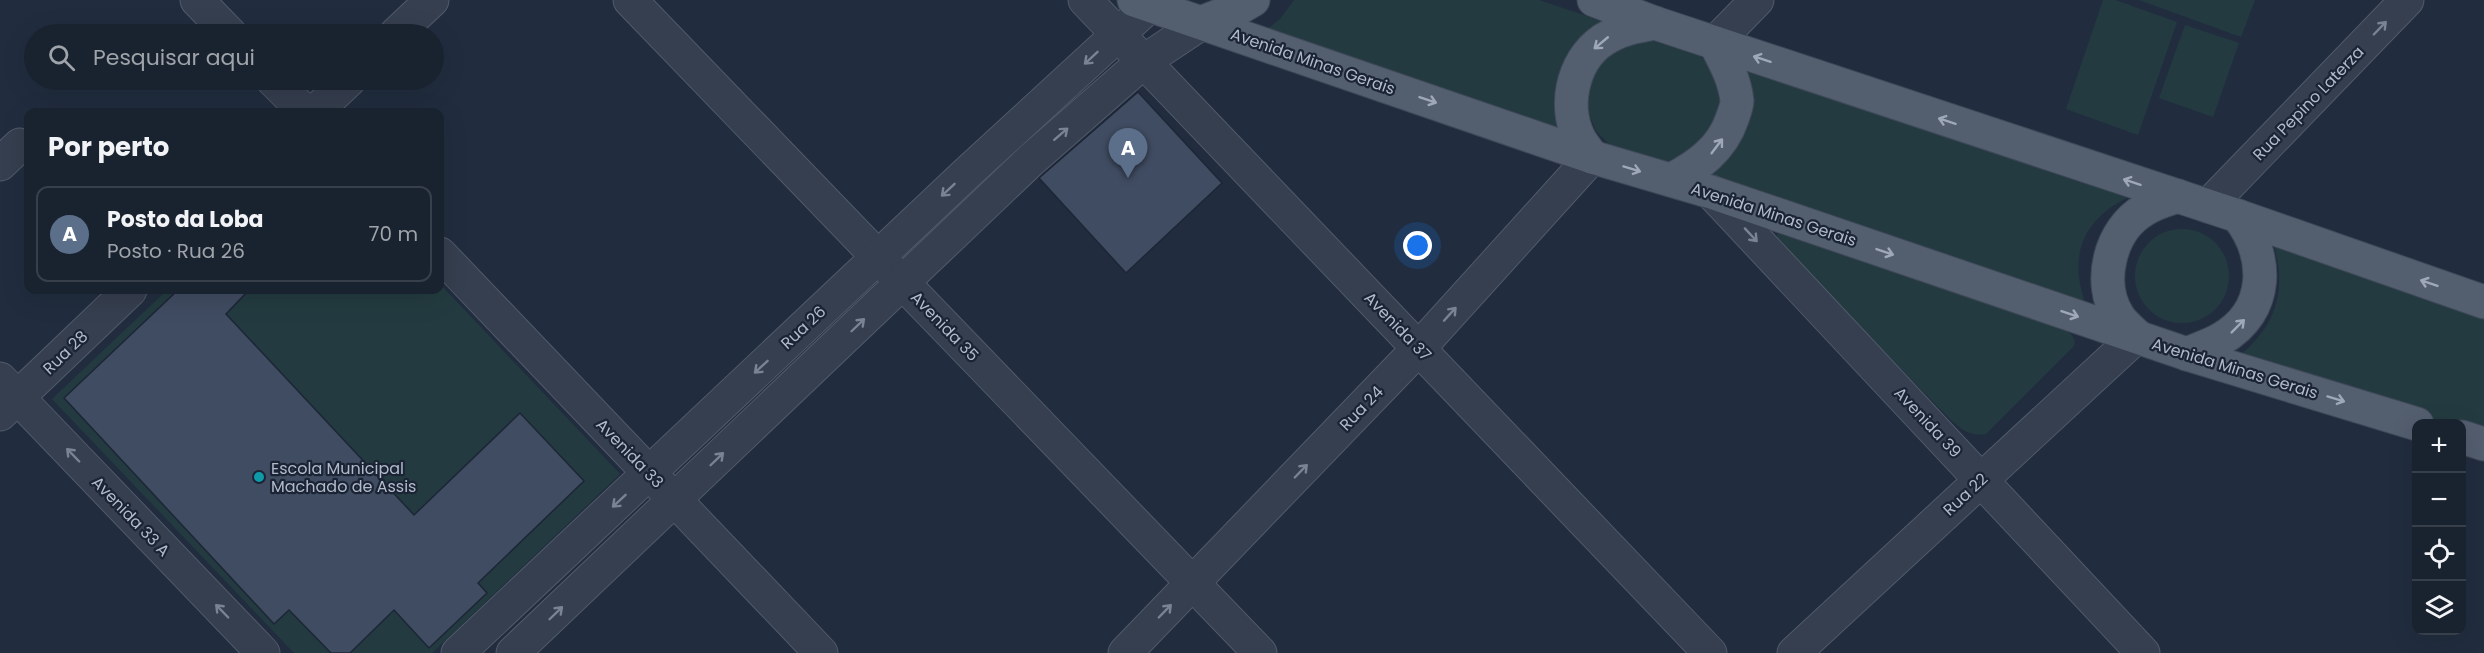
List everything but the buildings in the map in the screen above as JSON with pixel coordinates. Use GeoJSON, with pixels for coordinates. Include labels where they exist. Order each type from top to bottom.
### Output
{"type":"FeatureCollection","features":[{"type":"Feature","properties":{"kind":"main road"},"geometry":{"type":"LineString","coordinates":[[1203,22],[1253,0]]}},
{"type":"Feature","properties":{"kind":"main road"},"geometry":{"type":"LineString","coordinates":[[1594,0],[1715,44],[2208,206],[2484,302]]}},
{"type":"Feature","properties":{"kind":"main road","name":"Avenida Minas Gerais"},"geometry":{"type":"LineString","coordinates":[[1144,2],[1176,15],[1203,22],[1592,157],[1711,192],[2187,354],[2412,422]]}},
{"type":"Feature","properties":{"kind":"main road"},"geometry":{"type":"LineString","coordinates":[[1592,157],[1579,138],[1572,116],[1571,93],[1578,71],[1590,52],[1607,37],[1628,28],[1655,23]]}},
{"type":"Feature","properties":{"kind":"main road"},"geometry":{"type":"LineString","coordinates":[[1671,180],[1694,168],[1714,151],[1729,128],[1737,103],[1732,76],[1715,44]]}},
{"type":"Feature","properties":{"kind":"main road"},"geometry":{"type":"LineString","coordinates":[[2137,336],[2118,316],[2111,301],[2108,276],[2112,250],[2119,235],[2129,221],[2142,210],[2208,206],[2249,230],[2260,264],[2260,282],[2256,299],[2247,316],[2235,329],[2221,340],[2187,354]]}},
{"type":"Feature","properties":{"kind":"main road"},"geometry":{"type":"LineString","coordinates":[[2466,438],[2484,444]]}},
{"type":"Feature","properties":{"kind":"street"},"geometry":{"type":"LineString","coordinates":[[197,0],[220,24]]}},
{"type":"Feature","properties":{"kind":"street"},"geometry":{"type":"LineString","coordinates":[[407,24],[432,0]]}},
{"type":"Feature","properties":{"kind":"street","name":"Avenida 35"},"geometry":{"type":"LineString","coordinates":[[630,0],[1260,653]]}},
{"type":"Feature","properties":{"kind":"street","name":"Avenida 37"},"geometry":{"type":"LineString","coordinates":[[1085,0],[1710,653]]}},
{"type":"Feature","properties":{"kind":"street"},"geometry":{"type":"LineString","coordinates":[[1715,44],[1757,0]]}},
{"type":"Feature","properties":{"kind":"street","name":"Rua Pepino Laterza"},"geometry":{"type":"LineString","coordinates":[[2208,206],[2407,0]]}},
{"type":"Feature","properties":{"kind":"street","name":"Rua 26"},"geometry":{"type":"LineString","coordinates":[[458,653],[1116,34],[1144,2]]}},
{"type":"Feature","properties":{"kind":"street"},"geometry":{"type":"LineString","coordinates":[[497,616],[519,648],[1031,160],[1143,62],[1203,22]]}},
{"type":"Feature","properties":{"kind":"street"},"geometry":{"type":"LineString","coordinates":[[283,90],[301,108]]}},
{"type":"Feature","properties":{"kind":"street"},"geometry":{"type":"LineString","coordinates":[[319,108],[338,90]]}},
{"type":"Feature","properties":{"kind":"street"},"geometry":{"type":"LineString","coordinates":[[1007,136],[1031,160]]}},
{"type":"Feature","properties":{"kind":"street","name":"Rua 24"},"geometry":{"type":"LineString","coordinates":[[1125,653],[1419,348],[1592,157]]}},
{"type":"Feature","properties":{"kind":"street","name":"Avenida 39"},"geometry":{"type":"LineString","coordinates":[[1711,192],[2143,653]]}},
{"type":"Feature","properties":{"kind":"street","name":"Avenida 33"},"geometry":{"type":"LineString","coordinates":[[444,258],[821,653]]}},
{"type":"Feature","properties":{"kind":"street","name":"Rua 28"},"geometry":{"type":"LineString","coordinates":[[6,396],[125,294]]}},
{"type":"Feature","properties":{"kind":"street","name":"Rua 22"},"geometry":{"type":"LineString","coordinates":[[1794,653],[2137,336]]}},
{"type":"Feature","properties":{"kind":"street","name":"Avenida 33 A"},"geometry":{"type":"LineString","coordinates":[[6,396],[263,653]]}},
{"type":"Feature","properties":{"kind":"green space"},"geometry":{"type":"Polygon","coordinates":[[[1294,0],[1539,0],[1613,25],[1569,133],[1265,31],[1280,19],[1294,0]]]}},
{"type":"Feature","properties":{"kind":"green space"},"geometry":{"type":"Polygon","coordinates":[[[2103,0],[2115,0],[2177,22],[2138,135],[2066,109],[2103,0]]]}},
{"type":"Feature","properties":{"kind":"green space"},"geometry":{"type":"Polygon","coordinates":[[[2139,0],[2255,0],[2241,37],[2139,0]]]}},
{"type":"Feature","properties":{"kind":"green space"},"geometry":{"type":"Polygon","coordinates":[[[2185,25],[2239,43],[2213,117],[2159,98],[2185,25]]]}},
{"type":"Feature","properties":{"kind":"green space"},"geometry":{"type":"Polygon","coordinates":[[[1644,36],[1699,54],[1715,73],[1723,96],[1723,121],[1683,160],[1660,162],[1612,147],[1596,131],[1587,109],[1587,85],[1591,70],[1621,43],[1644,36]]]}},
{"type":"Feature","properties":{"kind":"green space"},"geometry":{"type":"Polygon","coordinates":[[[1741,67],[2129,197],[2100,216],[2083,241],[2079,256],[2079,271],[2086,305],[1705,179],[1731,154],[1741,67]]]}},
{"type":"Feature","properties":{"kind":"green space"},"geometry":{"type":"Polygon","coordinates":[[[2182,229],[2200,233],[2215,243],[2225,258],[2229,276],[2225,294],[2215,309],[2200,319],[2182,323],[2164,319],[2149,309],[2139,294],[2135,276],[2139,258],[2149,243],[2164,233],[2182,229]]]}},
{"type":"Feature","properties":{"kind":"green space"},"geometry":{"type":"Polygon","coordinates":[[[1777,234],[1783,234],[2053,323],[2071,334],[2075,341],[2074,346],[1986,434],[1972,434],[1960,428],[1939,408],[1778,242],[1777,234]]]}},
{"type":"Feature","properties":{"kind":"green space"},"geometry":{"type":"Polygon","coordinates":[[[2274,245],[2484,315],[2484,438],[2466,427],[2466,419],[2427,419],[2238,357],[2251,345],[2270,320],[2278,293],[2278,262],[2274,245]]]}},
{"type":"Feature","properties":{"kind":"green space"},"geometry":{"type":"Polygon","coordinates":[[[444,288],[620,474],[432,653],[294,653],[52,399],[163,294],[444,294],[444,288]]]}},
{"type":"Feature","properties":{"kind":"place","name":"Posto da Loba"},"geometry":{"type":"Point","coordinates":[1128,178]}},
{"type":"Feature","properties":{"kind":"place","name":"Escola Municipal Machado de Assis"},"geometry":{"type":"Point","coordinates":[259,477]}}]}
